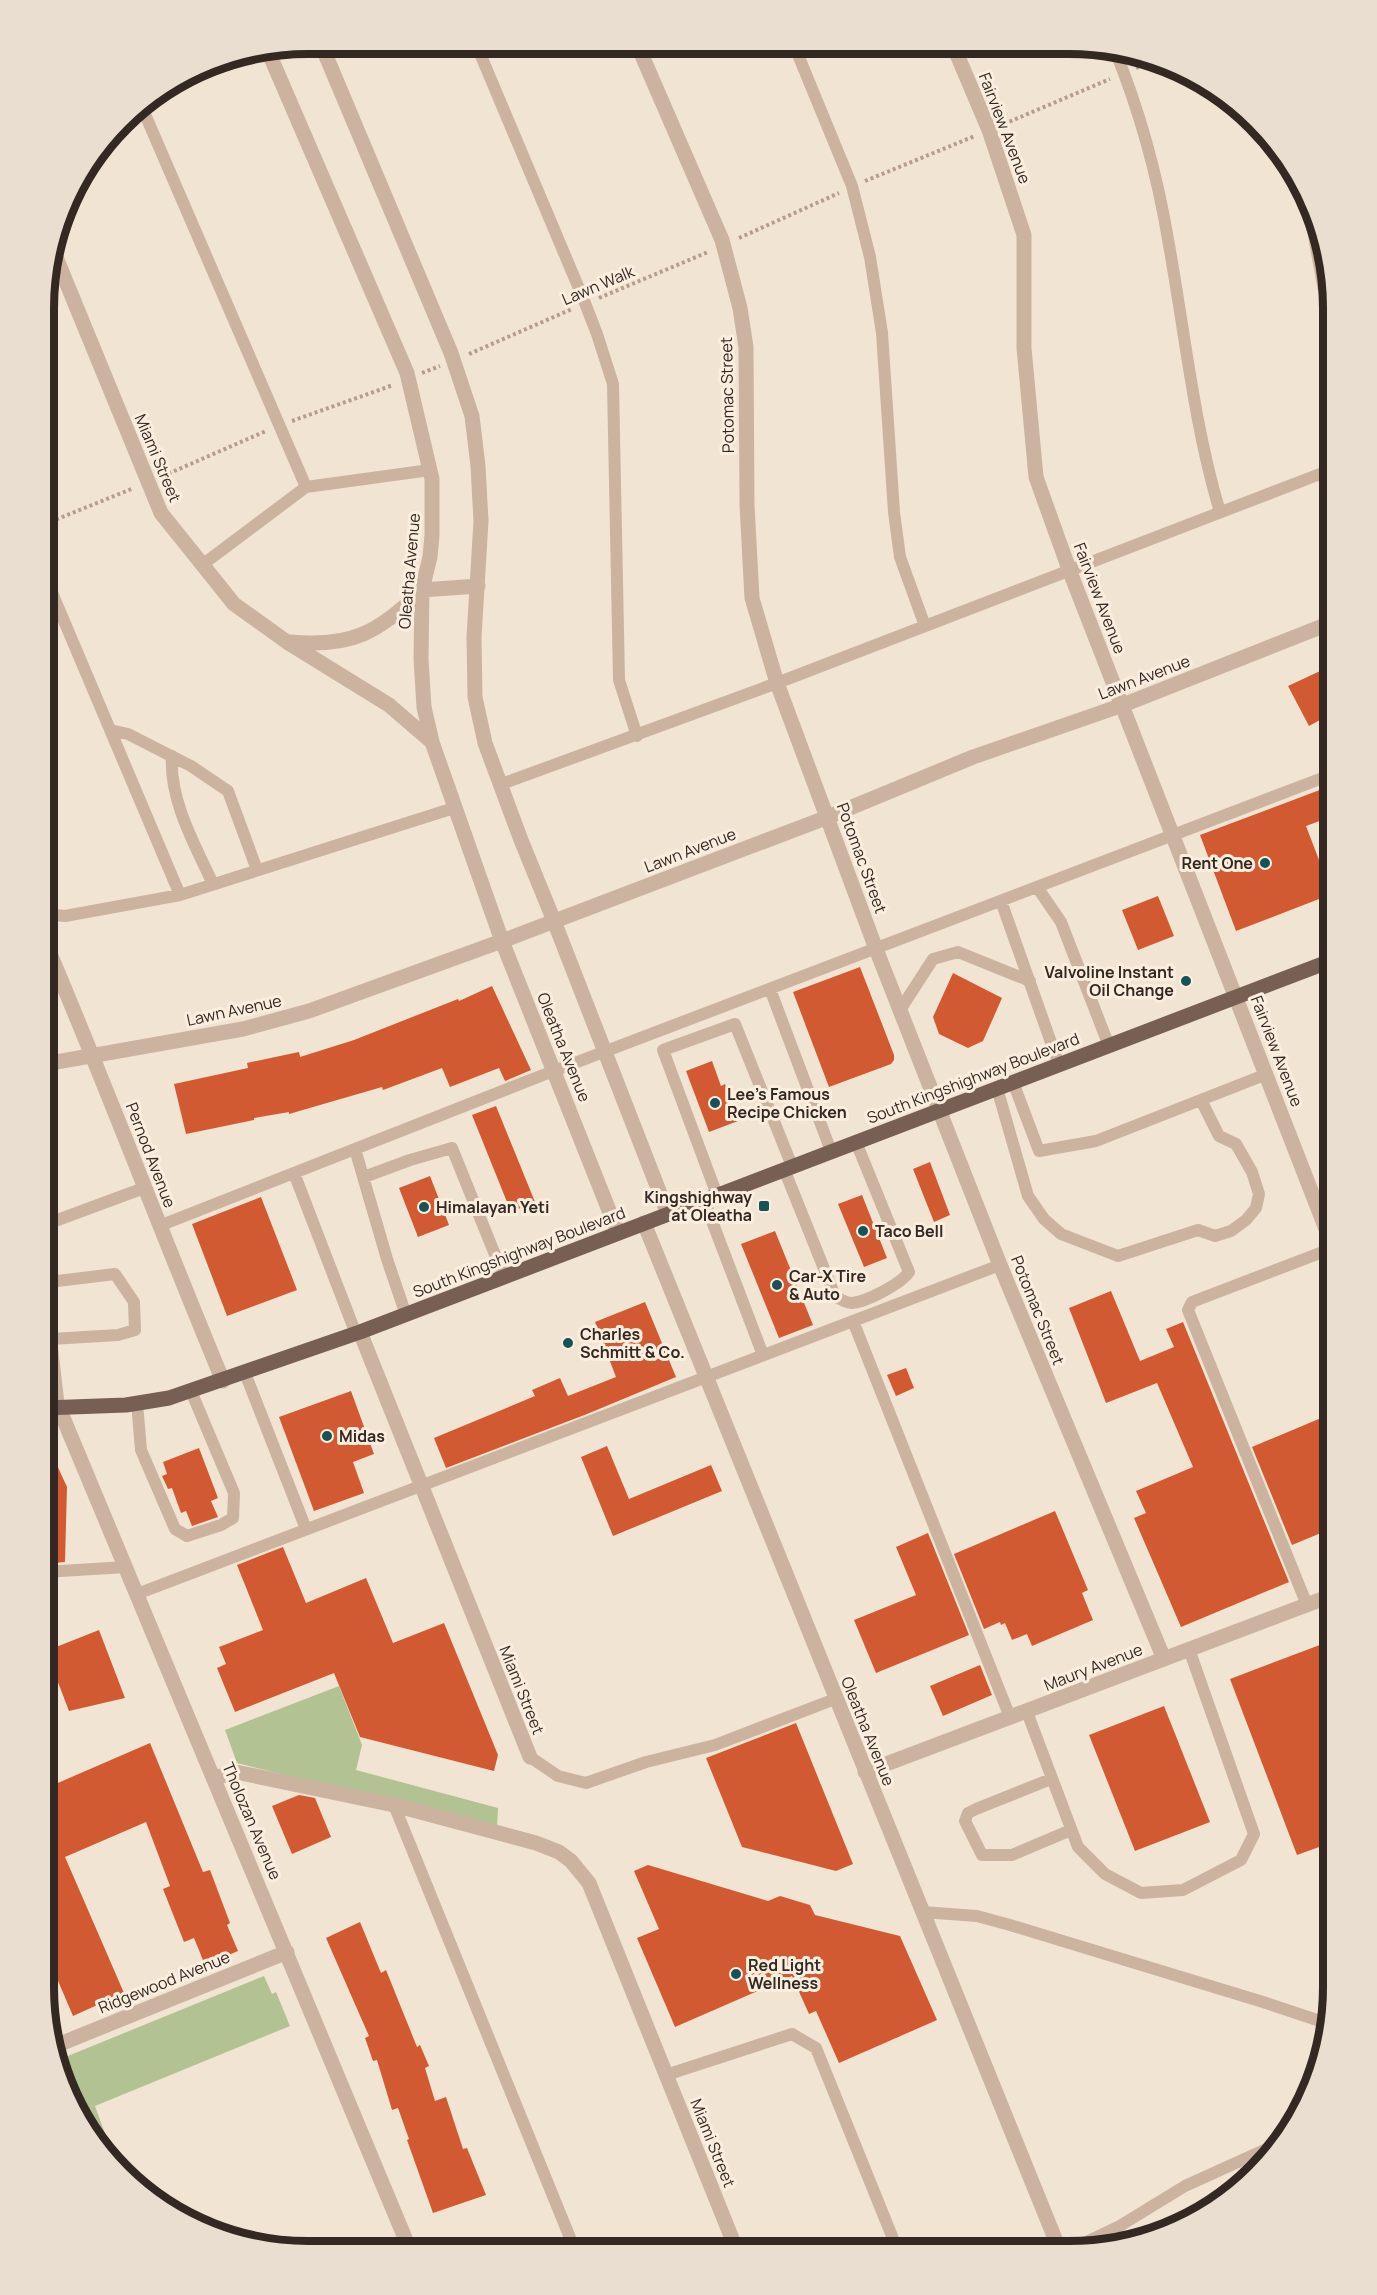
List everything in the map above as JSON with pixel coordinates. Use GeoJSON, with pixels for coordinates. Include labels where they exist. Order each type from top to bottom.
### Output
{"type":"FeatureCollection","features":[{"type":"Feature","properties":{"kind":"main road","name":"South Kingshighway Boulevard"},"geometry":{"type":"LineString","coordinates":[[54,1408],[137,1403],[169,1398],[223,1381],[406,1315],[1323,964]]}},
{"type":"Feature","properties":{"kind":"street"},"geometry":{"type":"LineString","coordinates":[[325,54],[454,360],[472,416],[481,521],[474,637],[475,697],[485,743],[499,785],[606,1051],[668,1214]]}},
{"type":"Feature","properties":{"kind":"street","name":"Potomac Street"},"geometry":{"type":"LineString","coordinates":[[642,54],[723,245],[740,308],[746,347],[747,505],[752,598],[777,683],[876,949],[1000,1265],[1164,1659]]}},
{"type":"Feature","properties":{"kind":"street","name":"Fairview Avenue"},"geometry":{"type":"LineString","coordinates":[[957,54],[989,130],[1024,235],[1024,348],[1036,477],[1070,572],[1323,1222]]}},
{"type":"Feature","properties":{"kind":"street","name":"Oleatha Avenue"},"geometry":{"type":"LineString","coordinates":[[270,57],[408,379],[432,479],[430,557],[422,590],[421,660],[424,706],[432,742],[502,941],[618,1233]]}},
{"type":"Feature","properties":{"kind":"street","name":"Miami Street"},"geometry":{"type":"LineString","coordinates":[[58,263],[161,513],[234,604],[287,642],[389,705],[432,742]]}},
{"type":"Feature","properties":{"kind":"street"},"geometry":{"type":"LineString","coordinates":[[287,642],[315,644],[339,642],[379,627],[397,614],[422,590],[478,586]]}},
{"type":"Feature","properties":{"kind":"street","name":"Lawn Avenue"},"geometry":{"type":"LineString","coordinates":[[54,1063],[243,1029],[309,1011],[502,941],[828,817],[973,757],[1123,705],[1323,626]]}},
{"type":"Feature","properties":{"kind":"street","name":"Pernod Avenue"},"geometry":{"type":"LineString","coordinates":[[54,963],[94,1056],[159,1226],[223,1381]]}},
{"type":"Feature","properties":{"kind":"street","name":"Oleatha Avenue"},"geometry":{"type":"LineString","coordinates":[[644,1223],[1056,2241]]}},
{"type":"Feature","properties":{"kind":"street","name":"Miami Street"},"geometry":{"type":"LineString","coordinates":[[358,1333],[530,1757]]}},
{"type":"Feature","properties":{"kind":"street","name":"Tholozan Avenue"},"geometry":{"type":"LineString","coordinates":[[54,1412],[126,1567],[406,2241]]}},
{"type":"Feature","properties":{"kind":"street","name":"Maury Avenue"},"geometry":{"type":"LineString","coordinates":[[865,1772],[1323,1599]]}},
{"type":"Feature","properties":{"kind":"street","name":"Miami Street"},"geometry":{"type":"LineString","coordinates":[[214,1778],[237,1772],[394,1805],[536,1843],[559,1852],[571,1861],[589,1883],[733,2241]]}},
{"type":"Feature","properties":{"kind":"street","name":"Ridgewood Avenue"},"geometry":{"type":"LineString","coordinates":[[61,2044],[287,1952]]}},
{"type":"Feature","properties":{"kind":"lane"},"geometry":{"type":"LineString","coordinates":[[480,54],[585,303],[613,384],[619,680],[637,736]]}},
{"type":"Feature","properties":{"kind":"lane"},"geometry":{"type":"LineString","coordinates":[[798,54],[852,186],[870,257],[882,333],[894,512],[900,557],[925,626]]}},
{"type":"Feature","properties":{"kind":"lane"},"geometry":{"type":"LineString","coordinates":[[1118,59],[1142,129],[1169,244],[1199,429],[1208,472],[1220,512]]}},
{"type":"Feature","properties":{"kind":"lane"},"geometry":{"type":"LineString","coordinates":[[145,113],[306,486]]}},
{"type":"Feature","properties":{"kind":"lane"},"geometry":{"type":"LineString","coordinates":[[202,565],[306,486],[430,470]]}},
{"type":"Feature","properties":{"kind":"lane"},"geometry":{"type":"LineString","coordinates":[[499,785],[637,736],[1323,473]]}},
{"type":"Feature","properties":{"kind":"lane"},"geometry":{"type":"LineString","coordinates":[[54,597],[180,894]]}},
{"type":"Feature","properties":{"kind":"lane"},"geometry":{"type":"LineString","coordinates":[[110,730],[128,734],[172,756],[228,791],[257,870]]}},
{"type":"Feature","properties":{"kind":"lane"},"geometry":{"type":"LineString","coordinates":[[172,756],[171,770],[184,819],[213,884]]}},
{"type":"Feature","properties":{"kind":"lane"},"geometry":{"type":"LineString","coordinates":[[159,1226],[554,1071],[1323,778]]}},
{"type":"Feature","properties":{"kind":"lane"},"geometry":{"type":"LineString","coordinates":[[54,915],[65,916],[180,894],[454,808]]}},
{"type":"Feature","properties":{"kind":"lane"},"geometry":{"type":"LineString","coordinates":[[1037,887],[1061,922],[1109,1046]]}},
{"type":"Feature","properties":{"kind":"lane"},"geometry":{"type":"LineString","coordinates":[[1001,901],[1059,1065]]}},
{"type":"Feature","properties":{"kind":"lane"},"geometry":{"type":"LineString","coordinates":[[900,1010],[933,959],[958,952],[1030,981]]}},
{"type":"Feature","properties":{"kind":"lane"},"geometry":{"type":"LineString","coordinates":[[770,989],[831,1152]]}},
{"type":"Feature","properties":{"kind":"lane"},"geometry":{"type":"LineString","coordinates":[[763,1355],[711,1197],[688,1116],[663,1050],[735,1024],[761,1088],[835,1296],[850,1303],[896,1284],[906,1278],[909,1272],[856,1142]]}},
{"type":"Feature","properties":{"kind":"lane"},"geometry":{"type":"LineString","coordinates":[[1013,1082],[1039,1151],[1096,1141],[1267,1074]]}},
{"type":"Feature","properties":{"kind":"lane"},"geometry":{"type":"LineString","coordinates":[[997,1089],[1028,1196],[1044,1219],[1061,1234],[1118,1256],[1198,1230],[1215,1236],[1231,1231],[1256,1209],[1259,1194],[1252,1172],[1236,1144],[1219,1136],[1201,1100]]}},
{"type":"Feature","properties":{"kind":"lane"},"geometry":{"type":"LineString","coordinates":[[364,1177],[452,1148],[504,1277]]}},
{"type":"Feature","properties":{"kind":"lane"},"geometry":{"type":"LineString","coordinates":[[356,1149],[387,1259],[406,1315]]}},
{"type":"Feature","properties":{"kind":"lane"},"geometry":{"type":"LineString","coordinates":[[294,1173],[358,1333]]}},
{"type":"Feature","properties":{"kind":"lane"},"geometry":{"type":"LineString","coordinates":[[54,1222],[144,1188]]}},
{"type":"Feature","properties":{"kind":"lane"},"geometry":{"type":"LineString","coordinates":[[1307,1605],[1188,1310],[1192,1302],[1323,1252]]}},
{"type":"Feature","properties":{"kind":"lane"},"geometry":{"type":"LineString","coordinates":[[137,1594],[1000,1265]]}},
{"type":"Feature","properties":{"kind":"lane"},"geometry":{"type":"LineString","coordinates":[[54,1281],[115,1274],[134,1302],[135,1330],[118,1335],[54,1339]]}},
{"type":"Feature","properties":{"kind":"lane"},"geometry":{"type":"LineString","coordinates":[[853,1321],[1010,1717]]}},
{"type":"Feature","properties":{"kind":"lane"},"geometry":{"type":"LineString","coordinates":[[245,1373],[306,1529]]}},
{"type":"Feature","properties":{"kind":"lane"},"geometry":{"type":"LineString","coordinates":[[137,1403],[141,1450],[175,1529],[187,1536],[221,1525],[233,1518],[234,1493],[191,1391]]}},
{"type":"Feature","properties":{"kind":"lane"},"geometry":{"type":"LineString","coordinates":[[54,1571],[126,1567]]}},
{"type":"Feature","properties":{"kind":"lane"},"geometry":{"type":"LineString","coordinates":[[1027,1712],[1078,1847],[1105,1874],[1141,1893],[1183,1890],[1241,1860],[1254,1834],[1189,1650]]}},
{"type":"Feature","properties":{"kind":"lane","name":"Miami Street"},"geometry":{"type":"LineString","coordinates":[[530,1757],[558,1776],[586,1783],[646,1761],[715,1745],[835,1699]]}},
{"type":"Feature","properties":{"kind":"lane"},"geometry":{"type":"LineString","coordinates":[[1051,1779],[976,1809],[968,1813],[965,1821],[982,1855],[1012,1855],[1071,1830]]}},
{"type":"Feature","properties":{"kind":"lane"},"geometry":{"type":"LineString","coordinates":[[394,1805],[571,2241]]}},
{"type":"Feature","properties":{"kind":"lane"},"geometry":{"type":"LineString","coordinates":[[922,1912],[977,1916],[988,1919],[1321,2021]]}},
{"type":"Feature","properties":{"kind":"lane"},"geometry":{"type":"LineString","coordinates":[[666,2075],[792,2034],[816,2048],[894,2241]]}},
{"type":"Feature","properties":{"kind":"lane"},"geometry":{"type":"LineString","coordinates":[[1093,2240],[1185,2186],[1264,2150]]}},
{"type":"Feature","properties":{"kind":"path","name":"Lawn Walk"},"geometry":{"type":"LineString","coordinates":[[54,520],[148,483],[280,425],[454,360],[723,245],[852,186],[1143,65]]}},
{"type":"Feature","properties":{"kind":"green space"},"geometry":{"type":"Polygon","coordinates":[[[339,1686],[362,1745],[356,1770],[498,1808],[497,1828],[237,1763],[225,1730],[339,1686]]]}},
{"type":"Feature","properties":{"kind":"green space"},"geometry":{"type":"Polygon","coordinates":[[[264,1976],[272,1994],[276,1992],[290,2026],[95,2106],[107,2139],[105,2140],[80,2099],[64,2058],[264,1976]]]}},
{"type":"Feature","properties":{"kind":"building"},"geometry":{"type":"Polygon","coordinates":[[[1323,670],[1323,718],[1309,726],[1288,686],[1323,670]]]}},
{"type":"Feature","properties":{"kind":"building","name":"Rent One"},"geometry":{"type":"Polygon","coordinates":[[[1323,789],[1323,820],[1306,826],[1323,870],[1323,897],[1236,931],[1200,835],[1323,789]]]}},
{"type":"Feature","properties":{"kind":"building"},"geometry":{"type":"Polygon","coordinates":[[[1158,896],[1174,936],[1138,950],[1122,910],[1158,896]]]}},
{"type":"Feature","properties":{"kind":"building"},"geometry":{"type":"Polygon","coordinates":[[[860,967],[894,1060],[891,1064],[829,1087],[793,992],[860,967]]]}},
{"type":"Feature","properties":{"kind":"building"},"geometry":{"type":"Polygon","coordinates":[[[953,973],[1002,998],[983,1041],[968,1048],[939,1034],[933,1017],[953,973]]]}},
{"type":"Feature","properties":{"kind":"building"},"geometry":{"type":"Polygon","coordinates":[[[492,986],[531,1070],[505,1081],[499,1068],[450,1087],[442,1068],[383,1090],[382,1087],[289,1114],[289,1112],[254,1118],[254,1120],[186,1134],[174,1084],[248,1068],[247,1063],[299,1052],[300,1057],[354,1040],[458,999],[459,1001],[492,986]]]}},
{"type":"Feature","properties":{"kind":"building","name":"Lee's Famous Recipe Chicken"},"geometry":{"type":"Polygon","coordinates":[[[712,1061],[721,1086],[725,1084],[738,1121],[709,1132],[686,1071],[712,1061]]]}},
{"type":"Feature","properties":{"kind":"building"},"geometry":{"type":"Polygon","coordinates":[[[496,1106],[535,1202],[511,1212],[472,1115],[496,1106]]]}},
{"type":"Feature","properties":{"kind":"building"},"geometry":{"type":"Polygon","coordinates":[[[930,1162],[950,1215],[934,1222],[913,1169],[930,1162]]]}},
{"type":"Feature","properties":{"kind":"building","name":"Himalayan Yeti"},"geometry":{"type":"Polygon","coordinates":[[[430,1176],[449,1225],[418,1237],[399,1188],[430,1176]]]}},
{"type":"Feature","properties":{"kind":"building","name":"Taco Bell"},"geometry":{"type":"Polygon","coordinates":[[[862,1195],[887,1258],[864,1267],[838,1204],[862,1195]]]}},
{"type":"Feature","properties":{"kind":"building"},"geometry":{"type":"Polygon","coordinates":[[[261,1197],[297,1290],[227,1316],[192,1224],[261,1197]]]}},
{"type":"Feature","properties":{"kind":"building","name":"Car-X Tire & Auto"},"geometry":{"type":"Polygon","coordinates":[[[775,1231],[813,1325],[779,1338],[741,1244],[775,1231]]]}},
{"type":"Feature","properties":{"kind":"building"},"geometry":{"type":"Polygon","coordinates":[[[1111,1291],[1140,1361],[1174,1347],[1166,1329],[1183,1322],[1289,1582],[1181,1627],[1134,1518],[1146,1513],[1136,1491],[1193,1467],[1157,1383],[1106,1403],[1069,1308],[1111,1291]]]}},
{"type":"Feature","properties":{"kind":"building"},"geometry":{"type":"Polygon","coordinates":[[[645,1302],[676,1377],[446,1468],[434,1438],[535,1396],[532,1390],[560,1378],[568,1396],[616,1377],[595,1322],[645,1302]]]}},
{"type":"Feature","properties":{"kind":"building"},"geometry":{"type":"Polygon","coordinates":[[[906,1368],[914,1388],[896,1396],[887,1375],[906,1368]]]}},
{"type":"Feature","properties":{"kind":"building","name":"Midas"},"geometry":{"type":"Polygon","coordinates":[[[351,1391],[374,1454],[353,1462],[364,1493],[314,1511],[279,1417],[351,1391]]]}},
{"type":"Feature","properties":{"kind":"building"},"geometry":{"type":"Polygon","coordinates":[[[1323,1417],[1323,1532],[1292,1545],[1252,1447],[1323,1417]]]}},
{"type":"Feature","properties":{"kind":"building"},"geometry":{"type":"Polygon","coordinates":[[[607,1446],[629,1499],[711,1465],[722,1491],[613,1536],[581,1457],[607,1446]]]}},
{"type":"Feature","properties":{"kind":"building"},"geometry":{"type":"Polygon","coordinates":[[[199,1448],[218,1498],[211,1501],[218,1517],[192,1526],[186,1511],[181,1513],[172,1488],[168,1489],[162,1476],[167,1474],[163,1462],[199,1448]]]}},
{"type":"Feature","properties":{"kind":"building"},"geometry":{"type":"Polygon","coordinates":[[[54,1459],[67,1487],[65,1562],[54,1563],[54,1459]]]}},
{"type":"Feature","properties":{"kind":"building"},"geometry":{"type":"Polygon","coordinates":[[[1055,1511],[1088,1590],[1082,1593],[1093,1620],[1032,1646],[1027,1634],[1012,1640],[1005,1623],[1001,1625],[1000,1622],[984,1629],[954,1554],[1055,1511]]]}},
{"type":"Feature","properties":{"kind":"building"},"geometry":{"type":"Polygon","coordinates":[[[928,1533],[969,1635],[876,1673],[854,1620],[916,1595],[896,1547],[928,1533]]]}},
{"type":"Feature","properties":{"kind":"building"},"geometry":{"type":"Polygon","coordinates":[[[283,1547],[306,1603],[366,1578],[393,1643],[444,1623],[498,1755],[494,1771],[360,1737],[334,1673],[235,1712],[217,1668],[226,1664],[219,1647],[263,1630],[237,1565],[283,1547]]]}},
{"type":"Feature","properties":{"kind":"building"},"geometry":{"type":"Polygon","coordinates":[[[99,1630],[125,1698],[69,1711],[54,1672],[54,1648],[99,1630]]]}},
{"type":"Feature","properties":{"kind":"building"},"geometry":{"type":"Polygon","coordinates":[[[1323,1644],[1323,1846],[1297,1855],[1230,1679],[1323,1644]]]}},
{"type":"Feature","properties":{"kind":"building"},"geometry":{"type":"Polygon","coordinates":[[[980,1665],[992,1695],[943,1716],[930,1686],[980,1665]]]}},
{"type":"Feature","properties":{"kind":"building"},"geometry":{"type":"Polygon","coordinates":[[[1164,1706],[1210,1822],[1135,1851],[1089,1735],[1164,1706]]]}},
{"type":"Feature","properties":{"kind":"building"},"geometry":{"type":"Polygon","coordinates":[[[796,1723],[853,1864],[836,1871],[742,1847],[706,1758],[796,1723]]]}},
{"type":"Feature","properties":{"kind":"building"},"geometry":{"type":"Polygon","coordinates":[[[150,1743],[203,1872],[210,1870],[230,1923],[227,1925],[238,1951],[205,1965],[194,1938],[184,1942],[163,1889],[170,1886],[146,1822],[65,1857],[124,1993],[73,2016],[54,1971],[54,1785],[150,1743]]]}},
{"type":"Feature","properties":{"kind":"building"},"geometry":{"type":"Polygon","coordinates":[[[299,1795],[315,1798],[331,1837],[292,1854],[272,1806],[299,1795]]]}},
{"type":"Feature","properties":{"kind":"building"},"geometry":{"type":"Polygon","coordinates":[[[648,1865],[768,1901],[780,1896],[810,1905],[815,1915],[900,1936],[937,2020],[839,2063],[816,2011],[809,2014],[792,1976],[675,2027],[637,1938],[659,1929],[634,1871],[648,1865]]]}},
{"type":"Feature","properties":{"kind":"building"},"geometry":{"type":"Polygon","coordinates":[[[360,1922],[381,1973],[386,1970],[417,2047],[420,2045],[429,2066],[425,2068],[435,2101],[446,2097],[463,2149],[467,2148],[486,2195],[433,2213],[398,2108],[392,2110],[377,2060],[373,2061],[365,2038],[369,2036],[326,1938],[360,1922]]]}},
{"type":"Feature","properties":{"kind":"place","name":"Rent One"},"geometry":{"type":"Point","coordinates":[1265,863]}},
{"type":"Feature","properties":{"kind":"place","name":"Valvoline Instant Oil Change"},"geometry":{"type":"Point","coordinates":[1186,981]}},
{"type":"Feature","properties":{"kind":"place","name":"Lee's Famous Recipe Chicken"},"geometry":{"type":"Point","coordinates":[715,1103]}},
{"type":"Feature","properties":{"kind":"place","name":"Kingshighway at Oleatha"},"geometry":{"type":"Point","coordinates":[764,1206]}},
{"type":"Feature","properties":{"kind":"place","name":"Himalayan Yeti"},"geometry":{"type":"Point","coordinates":[424,1207]}},
{"type":"Feature","properties":{"kind":"place","name":"Taco Bell"},"geometry":{"type":"Point","coordinates":[863,1231]}},
{"type":"Feature","properties":{"kind":"place","name":"Car-X Tire & Auto"},"geometry":{"type":"Point","coordinates":[777,1285]}},
{"type":"Feature","properties":{"kind":"place","name":"Charles Schmitt & Co."},"geometry":{"type":"Point","coordinates":[568,1343]}},
{"type":"Feature","properties":{"kind":"place","name":"Midas"},"geometry":{"type":"Point","coordinates":[327,1436]}},
{"type":"Feature","properties":{"kind":"place","name":"Red Light Wellness"},"geometry":{"type":"Point","coordinates":[736,1974]}}]}
